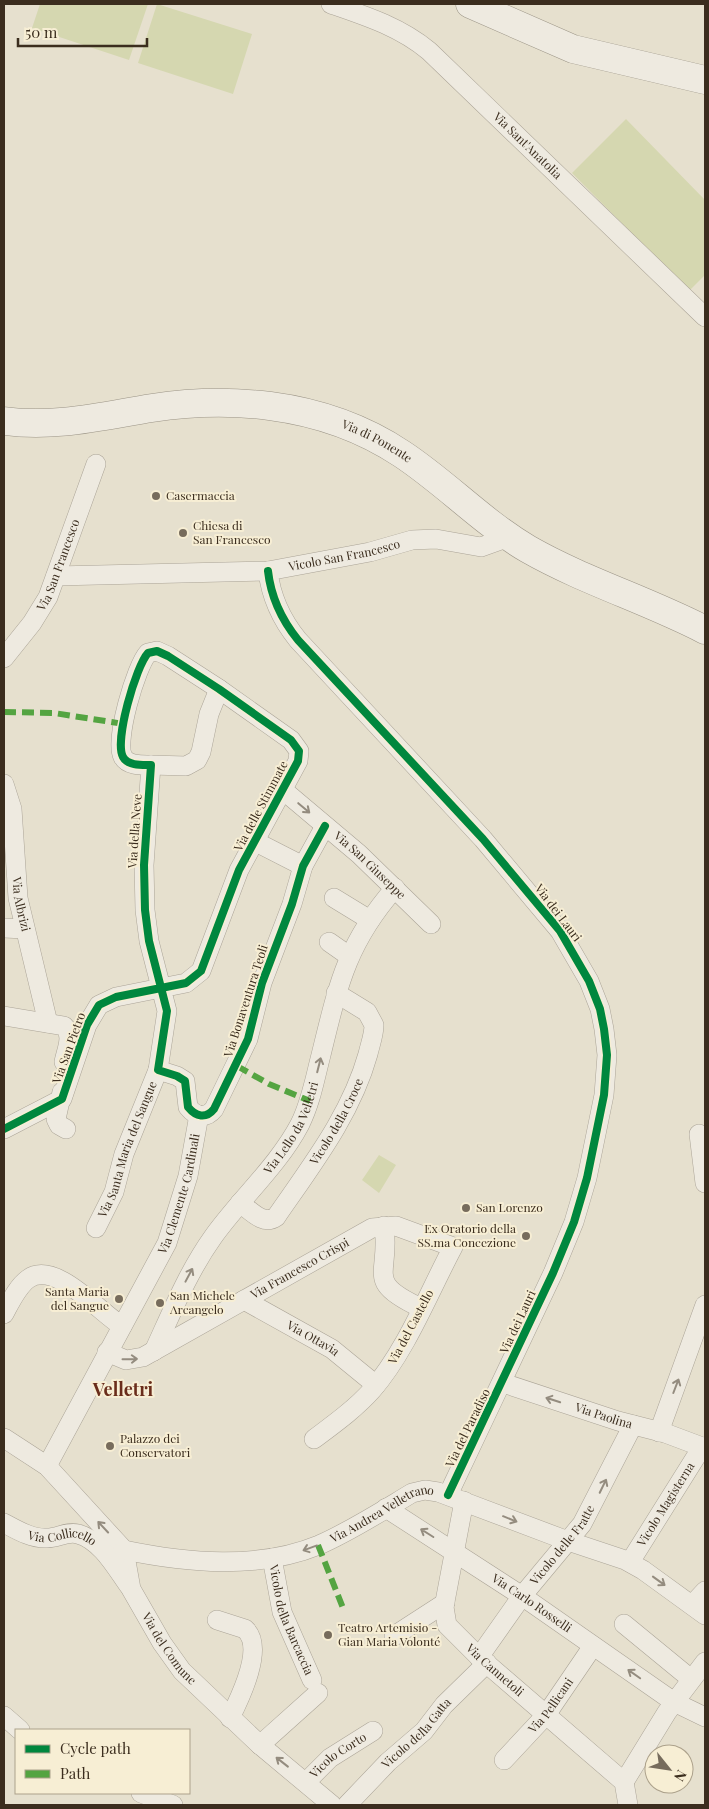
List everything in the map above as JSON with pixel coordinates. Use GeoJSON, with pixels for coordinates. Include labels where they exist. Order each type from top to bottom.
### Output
{"type":"FeatureCollection","features":[{"type":"Feature","properties":{"kind":"main road"},"geometry":{"type":"LineString","coordinates":[[470,4],[573,49],[705,80]]}},
{"type":"Feature","properties":{"kind":"main road","name":"Via di Ponente"},"geometry":{"type":"LineString","coordinates":[[4,420],[60,423],[167,406],[217,403],[260,405],[302,412],[352,428],[392,448],[509,537],[558,564],[705,630]]}},
{"type":"Feature","properties":{"kind":"street","name":"Via Sant'Anatolia"},"geometry":{"type":"LineString","coordinates":[[331,4],[389,25],[411,37],[429,51],[705,317]]}},
{"type":"Feature","properties":{"kind":"street","name":"Via San Francesco"},"geometry":{"type":"LineString","coordinates":[[4,658],[40,610],[56,576],[96,464]]}},
{"type":"Feature","properties":{"kind":"street","name":"Vicolo San Francesco"},"geometry":{"type":"LineString","coordinates":[[56,576],[268,571],[370,552],[412,540],[436,539],[481,547],[509,537]]}},
{"type":"Feature","properties":{"kind":"street","name":"Via dei Lauri"},"geometry":{"type":"LineString","coordinates":[[268,571],[270,588],[277,609],[292,632],[321,667],[483,839],[556,926],[584,972],[600,1009],[606,1038],[606,1084],[584,1188],[564,1248],[506,1376]]}},
{"type":"Feature","properties":{"kind":"street","name":"Via delle Stimmate"},"geometry":{"type":"LineString","coordinates":[[151,765],[130,763],[121,754],[121,743],[130,696],[144,656],[153,651],[168,656],[219,689],[291,740],[299,751],[296,765],[254,841],[232,886],[206,963],[197,975]]}},
{"type":"Feature","properties":{"kind":"street"},"geometry":{"type":"LineString","coordinates":[[151,765],[186,766],[196,760],[201,752],[209,714],[219,689]]}},
{"type":"Feature","properties":{"kind":"street","name":"Via della Neve"},"geometry":{"type":"LineString","coordinates":[[151,765],[144,865],[145,910],[149,941],[161,988]]}},
{"type":"Feature","properties":{"kind":"street","name":"Via Albrizi"},"geometry":{"type":"LineString","coordinates":[[4,784],[12,809],[17,889],[48,1023]]}},
{"type":"Feature","properties":{"kind":"street","name":"Via San Giuseppe"},"geometry":{"type":"LineString","coordinates":[[283,790],[360,854],[432,924]]}},
{"type":"Feature","properties":{"kind":"street","name":"Via Bonaventura Teoli"},"geometry":{"type":"LineString","coordinates":[[199,1116],[207,1115],[214,1109],[243,1053],[262,983],[292,904],[303,866],[325,826]]}},
{"type":"Feature","properties":{"kind":"street"},"geometry":{"type":"LineString","coordinates":[[254,841],[303,866]]}},
{"type":"Feature","properties":{"kind":"street","name":"Via Lello da Velletri"},"geometry":{"type":"LineString","coordinates":[[154,1351],[200,1256],[281,1153],[304,1116],[336,993],[350,956],[370,920],[395,888]]}},
{"type":"Feature","properties":{"kind":"street"},"geometry":{"type":"LineString","coordinates":[[334,898],[370,920]]}},
{"type":"Feature","properties":{"kind":"street"},"geometry":{"type":"LineString","coordinates":[[4,928],[25,929]]}},
{"type":"Feature","properties":{"kind":"street"},"geometry":{"type":"LineString","coordinates":[[329,942],[350,956]]}},
{"type":"Feature","properties":{"kind":"street","name":"Via San Pietro"},"geometry":{"type":"LineString","coordinates":[[4,1129],[62,1099],[89,1019],[99,1005],[116,997],[186,983],[197,975]]}},
{"type":"Feature","properties":{"kind":"street"},"geometry":{"type":"LineString","coordinates":[[161,988],[167,1016],[158,1070],[177,1076],[185,1081],[188,1107],[199,1116]]}},
{"type":"Feature","properties":{"kind":"street","name":"Vicolo della Croce"},"geometry":{"type":"LineString","coordinates":[[240,1203],[264,1220],[271,1220],[276,1217],[336,1127],[353,1095],[363,1072],[374,1024],[367,1012],[336,993]]}},
{"type":"Feature","properties":{"kind":"street"},"geometry":{"type":"LineString","coordinates":[[4,1016],[64,1026],[69,1033],[63,1069],[62,1099],[56,1119],[59,1125],[66,1129]]}},
{"type":"Feature","properties":{"kind":"street","name":"Via Santa Maria del Sangue"},"geometry":{"type":"LineString","coordinates":[[96,1228],[114,1192],[120,1165],[131,1134],[158,1070]]}},
{"type":"Feature","properties":{"kind":"street","name":"Via Clemente Cardinali"},"geometry":{"type":"LineString","coordinates":[[47,1466],[106,1352],[161,1256],[174,1225],[188,1176],[199,1116]]}},
{"type":"Feature","properties":{"kind":"street"},"geometry":{"type":"LineString","coordinates":[[699,1134],[705,1183]]}},
{"type":"Feature","properties":{"kind":"street"},"geometry":{"type":"LineString","coordinates":[[384,1226],[386,1242],[382,1275],[384,1284],[394,1294],[421,1308]]}},
{"type":"Feature","properties":{"kind":"street","name":"Via Francesco Crispi"},"geometry":{"type":"LineString","coordinates":[[106,1352],[121,1359],[132,1360],[154,1351],[372,1228],[384,1226],[400,1228],[453,1246]]}},
{"type":"Feature","properties":{"kind":"street","name":"Via del Castello"},"geometry":{"type":"LineString","coordinates":[[314,1439],[344,1417],[376,1385],[392,1363],[453,1246]]}},
{"type":"Feature","properties":{"kind":"street"},"geometry":{"type":"LineString","coordinates":[[4,1314],[24,1282],[33,1276],[41,1274],[60,1280],[82,1293],[109,1319],[122,1326]]}},
{"type":"Feature","properties":{"kind":"street","name":"Via Ottavia"},"geometry":{"type":"LineString","coordinates":[[244,1300],[332,1348],[376,1385]]}},
{"type":"Feature","properties":{"kind":"street"},"geometry":{"type":"LineString","coordinates":[[659,1432],[702,1324],[705,1305]]}},
{"type":"Feature","properties":{"kind":"street","name":"Via Paolina"},"geometry":{"type":"LineString","coordinates":[[506,1376],[633,1426],[659,1432],[704,1448]]}},
{"type":"Feature","properties":{"kind":"street","name":"Via del Paradiso"},"geometry":{"type":"LineString","coordinates":[[456,1498],[506,1376]]}},
{"type":"Feature","properties":{"kind":"street","name":"Vicolo delle Fratte"},"geometry":{"type":"LineString","coordinates":[[483,1660],[522,1596],[589,1513],[633,1426]]}},
{"type":"Feature","properties":{"kind":"street"},"geometry":{"type":"LineString","coordinates":[[4,1438],[47,1466],[124,1550]]}},
{"type":"Feature","properties":{"kind":"street","name":"Vicolo Magisterna"},"geometry":{"type":"LineString","coordinates":[[630,1562],[704,1448]]}},
{"type":"Feature","properties":{"kind":"street","name":"Via Andrea Velletrano"},"geometry":{"type":"LineString","coordinates":[[124,1550],[201,1561],[272,1558],[324,1543],[420,1490],[435,1491],[630,1562],[699,1610]]}},
{"type":"Feature","properties":{"kind":"street","name":"Via Cannetoli"},"geometry":{"type":"LineString","coordinates":[[456,1498],[455,1550],[444,1614],[447,1625],[483,1660],[624,1782]]}},
{"type":"Feature","properties":{"kind":"street","name":"Via Carlo Rosselli"},"geometry":{"type":"LineString","coordinates":[[386,1508],[455,1550],[674,1702],[705,1717]]}},
{"type":"Feature","properties":{"kind":"street","name":"Via Collicello"},"geometry":{"type":"LineString","coordinates":[[4,1523],[38,1538],[50,1538],[73,1533],[86,1538],[108,1558],[131,1589]]}},
{"type":"Feature","properties":{"kind":"street","name":"Via del Comune"},"geometry":{"type":"LineString","coordinates":[[124,1550],[131,1589],[176,1663],[230,1718],[332,1805]]}},
{"type":"Feature","properties":{"kind":"street","name":"Vicolo della Barcaccia"},"geometry":{"type":"LineString","coordinates":[[260,1745],[315,1686],[282,1612],[272,1558]]}},
{"type":"Feature","properties":{"kind":"street"},"geometry":{"type":"LineString","coordinates":[[699,1610],[705,1592]]}},
{"type":"Feature","properties":{"kind":"street"},"geometry":{"type":"LineString","coordinates":[[394,1636],[445,1603]]}},
{"type":"Feature","properties":{"kind":"street"},"geometry":{"type":"LineString","coordinates":[[217,1620],[245,1629],[251,1639],[248,1678],[230,1718]]}},
{"type":"Feature","properties":{"kind":"street"},"geometry":{"type":"LineString","coordinates":[[624,1624],[692,1679]]}},
{"type":"Feature","properties":{"kind":"street","name":"Via Pellicani"},"geometry":{"type":"LineString","coordinates":[[504,1760],[546,1715],[593,1646]]}},
{"type":"Feature","properties":{"kind":"street","name":"Vicolo della Gatta"},"geometry":{"type":"LineString","coordinates":[[347,1805],[388,1762],[424,1731],[483,1660]]}},
{"type":"Feature","properties":{"kind":"street"},"geometry":{"type":"LineString","coordinates":[[628,1805],[624,1782],[674,1702],[705,1662]]}},
{"type":"Feature","properties":{"kind":"street"},"geometry":{"type":"LineString","coordinates":[[4,1716],[19,1729]]}},
{"type":"Feature","properties":{"kind":"street","name":"Vicolo Corto"},"geometry":{"type":"LineString","coordinates":[[306,1782],[330,1758],[373,1731]]}},
{"type":"Feature","properties":{"kind":"street"},"geometry":{"type":"LineString","coordinates":[[147,1798],[172,1805]]}},
{"type":"Feature","properties":{"kind":"green space"},"geometry":{"type":"Polygon","coordinates":[[[40,4],[148,4],[129,60],[32,28],[40,4]]]}},
{"type":"Feature","properties":{"kind":"green space"},"geometry":{"type":"Polygon","coordinates":[[[157,4],[252,34],[233,94],[138,63],[157,4]]]}},
{"type":"Feature","properties":{"kind":"green space"},"geometry":{"type":"Polygon","coordinates":[[[626,119],[705,200],[705,275],[689,291],[572,173],[626,119]]]}},
{"type":"Feature","properties":{"kind":"green space"},"geometry":{"type":"Polygon","coordinates":[[[379,1155],[396,1165],[379,1193],[362,1180],[379,1155]]]}},
{"type":"Feature","properties":{"kind":"marked path"},"geometry":{"type":"LineString","coordinates":[[4,712],[54,713],[124,724]]}},
{"type":"Feature","properties":{"kind":"marked path"},"geometry":{"type":"LineString","coordinates":[[237,1066],[269,1084],[310,1101]]}},
{"type":"Feature","properties":{"kind":"marked path"},"geometry":{"type":"LineString","coordinates":[[318,1545],[343,1608]]}},
{"type":"Feature","properties":{"kind":"cycle path"},"geometry":{"type":"LineString","coordinates":[[268,571],[278,608],[298,640],[483,839],[560,931],[589,981],[600,1009],[604,1029],[607,1055],[604,1095],[587,1178],[574,1222],[553,1273],[448,1495]]}},
{"type":"Feature","properties":{"kind":"cycle path"},"geometry":{"type":"LineString","coordinates":[[4,1129],[62,1099],[87,1025],[99,1005],[116,997],[186,983],[201,971],[239,870],[298,761],[299,751],[291,740],[219,689],[168,656],[157,651],[148,653],[132,687],[121,736],[121,748],[123,757],[128,762],[151,765],[144,865],[145,910],[149,941],[167,1011],[158,1070],[177,1076],[185,1081],[188,1107],[198,1115],[208,1114],[214,1109],[248,1039],[262,983],[292,904],[303,866],[325,826]]}},
{"type":"Feature","properties":{"kind":"place","name":"Casermaccia"},"geometry":{"type":"Point","coordinates":[156,496]}},
{"type":"Feature","properties":{"kind":"place","name":"Chiesa di San Francesco"},"geometry":{"type":"Point","coordinates":[183,533]}},
{"type":"Feature","properties":{"kind":"place","name":"San Lorenzo"},"geometry":{"type":"Point","coordinates":[466,1208]}},
{"type":"Feature","properties":{"kind":"place","name":"Ex Oratorio della SS.ma Concezione"},"geometry":{"type":"Point","coordinates":[526,1236]}},
{"type":"Feature","properties":{"kind":"place","name":"Santa Maria del Sangue"},"geometry":{"type":"Point","coordinates":[119,1299]}},
{"type":"Feature","properties":{"kind":"place","name":"San Michele Arcangelo"},"geometry":{"type":"Point","coordinates":[160,1303]}},
{"type":"Feature","properties":{"kind":"place","name":"Palazzo dei Conservatori"},"geometry":{"type":"Point","coordinates":[110,1446]}},
{"type":"Feature","properties":{"kind":"place","name":"Teatro Artemisio - Gian Maria Volonté"},"geometry":{"type":"Point","coordinates":[328,1635]}},
{"type":"Feature","properties":{"kind":"district","name":"Velletri"},"geometry":{"type":"Point","coordinates":[123,1390]}}]}
